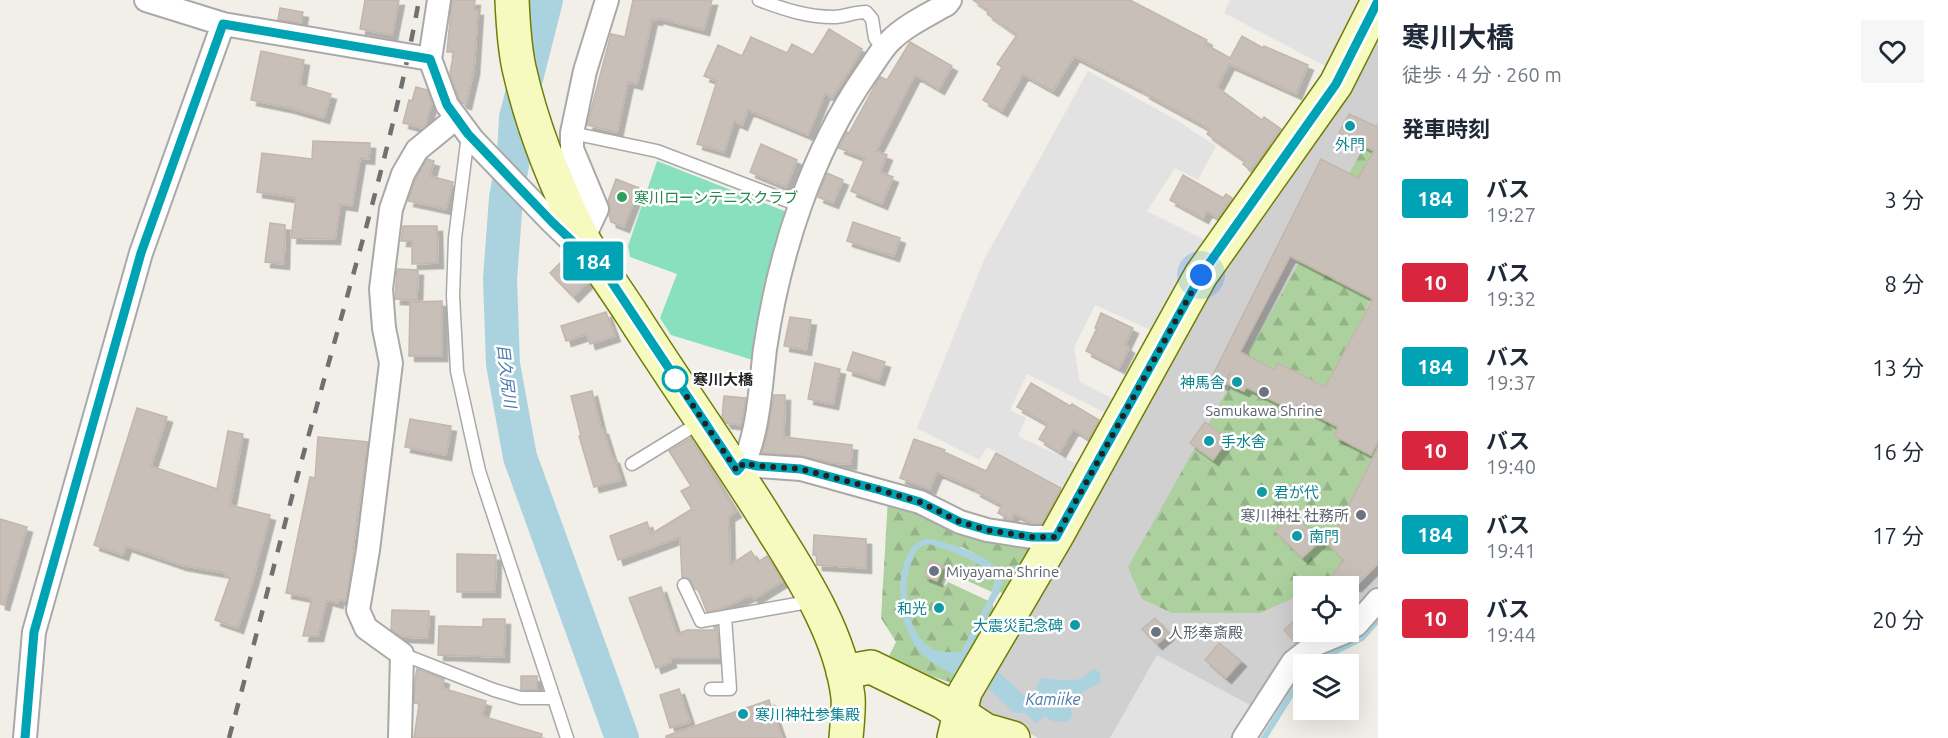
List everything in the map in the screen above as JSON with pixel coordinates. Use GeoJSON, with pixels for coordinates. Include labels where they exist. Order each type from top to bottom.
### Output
{"type":"FeatureCollection","features":[{"type":"Feature","properties":{"kind":"street"},"geometry":{"type":"LineString","coordinates":[[146,0],[223,24],[430,59]]}},
{"type":"Feature","properties":{"kind":"street"},"geometry":{"type":"LineString","coordinates":[[439,0],[430,59],[447,105],[466,131],[557,209],[583,239],[703,420],[740,467],[822,614],[843,672],[848,700],[846,738]]}},
{"type":"Feature","properties":{"kind":"street"},"geometry":{"type":"LineString","coordinates":[[512,0],[521,75],[557,209],[605,272]]}},
{"type":"Feature","properties":{"kind":"street"},"geometry":{"type":"LineString","coordinates":[[583,239],[597,209],[572,149],[572,133],[585,71],[607,0]]}},
{"type":"Feature","properties":{"kind":"street"},"geometry":{"type":"LineString","coordinates":[[740,467],[752,443],[766,345],[781,266],[826,142],[847,101],[889,42],[910,25],[947,4],[950,0]]}},
{"type":"Feature","properties":{"kind":"street"},"geometry":{"type":"LineString","coordinates":[[957,726],[965,692],[1056,537],[1201,275],[1336,84],[1378,1]]}},
{"type":"Feature","properties":{"kind":"street"},"geometry":{"type":"LineString","coordinates":[[25,738],[34,632],[141,253],[223,24]]}},
{"type":"Feature","properties":{"kind":"street"},"geometry":{"type":"LineString","coordinates":[[400,738],[402,654],[366,628],[358,610],[368,550],[391,363],[384,327],[381,289],[391,209],[404,174],[417,150],[466,131]]}},
{"type":"Feature","properties":{"kind":"street"},"geometry":{"type":"LineString","coordinates":[[740,467],[801,469],[920,502],[960,522],[987,530],[1032,537],[1056,537]]}},
{"type":"Feature","properties":{"kind":"street"},"geometry":{"type":"LineString","coordinates":[[1359,622],[1378,600]]}},
{"type":"Feature","properties":{"kind":"street"},"geometry":{"type":"LineString","coordinates":[[1244,738],[1293,662],[1320,642]]}},
{"type":"Feature","properties":{"kind":"street"},"geometry":{"type":"LineString","coordinates":[[843,672],[871,667],[943,702],[957,726]]}},
{"type":"Feature","properties":{"kind":"street"},"geometry":{"type":"LineString","coordinates":[[957,726],[985,730],[1013,738]]}},
{"type":"Feature","properties":{"kind":"lane"},"geometry":{"type":"LineString","coordinates":[[759,0],[794,12],[833,17],[866,12],[872,19],[875,38],[884,49]]}},
{"type":"Feature","properties":{"kind":"lane"},"geometry":{"type":"LineString","coordinates":[[466,131],[455,238],[453,296],[457,370],[479,471],[567,738]]}},
{"type":"Feature","properties":{"kind":"lane"},"geometry":{"type":"LineString","coordinates":[[572,133],[657,151],[801,206]]}},
{"type":"Feature","properties":{"kind":"lane"},"geometry":{"type":"LineString","coordinates":[[632,464],[703,420]]}},
{"type":"Feature","properties":{"kind":"lane"},"geometry":{"type":"LineString","coordinates":[[684,585],[701,621],[815,601]]}},
{"type":"Feature","properties":{"kind":"lane"},"geometry":{"type":"LineString","coordinates":[[711,689],[730,689],[725,617]]}},
{"type":"Feature","properties":{"kind":"lane"},"geometry":{"type":"LineString","coordinates":[[402,654],[494,690],[521,698],[553,698]]}},
{"type":"Feature","properties":{"kind":"shaded area"},"geometry":{"type":"Polygon","coordinates":[[[1230,0],[1365,0],[1333,70],[1224,13],[1230,0]]]}},
{"type":"Feature","properties":{"kind":"shaded area","name":"Samukawa Shrine"},"geometry":{"type":"Polygon","coordinates":[[[1378,22],[1378,591],[1359,610],[1359,576],[1293,576],[1293,642],[1319,642],[1309,654],[1293,654],[1293,673],[1239,738],[1038,738],[1026,731],[1005,729],[972,705],[1206,290],[1378,22]]]}},
{"type":"Feature","properties":{"kind":"shaded area"},"geometry":{"type":"Polygon","coordinates":[[[1088,71],[1178,121],[1216,146],[1198,180],[1175,168],[1147,211],[1207,241],[1157,333],[1095,305],[1074,348],[1080,382],[1115,400],[1108,414],[1027,374],[1010,410],[1026,418],[1018,436],[1085,468],[1071,492],[987,447],[979,460],[917,428],[984,260],[1088,71]]]}},
{"type":"Feature","properties":{"kind":"shaded area"},"geometry":{"type":"Polygon","coordinates":[[[1157,655],[1250,705],[1230,738],[1110,738],[1157,655]]]}},
{"type":"Feature","properties":{"kind":"green space"},"geometry":{"type":"Polygon","coordinates":[[[1378,122],[1378,278],[1350,352],[1359,420],[1378,451],[1363,562],[1337,576],[1293,576],[1293,598],[1260,613],[1172,613],[1142,599],[1128,567],[1378,122]]]}},
{"type":"Feature","properties":{"kind":"green space"},"geometry":{"type":"Polygon","coordinates":[[[657,161],[787,212],[756,361],[671,335],[660,318],[677,274],[630,257],[628,246],[657,161]]]}},
{"type":"Feature","properties":{"kind":"green space"},"geometry":{"type":"Polygon","coordinates":[[[888,498],[1041,543],[1010,597],[1000,592],[993,603],[993,607],[1000,612],[958,685],[931,676],[889,656],[896,642],[881,618],[888,498]],[[962,547],[959,548],[994,574],[995,583],[992,592],[952,574],[954,570],[949,568],[941,584],[945,586],[948,582],[993,603],[1002,583],[981,557],[962,547]]]}},
{"type":"Feature","properties":{"kind":"water"},"geometry":{"type":"Polygon","coordinates":[[[925,539],[932,539],[962,548],[985,559],[1000,574],[1002,583],[999,592],[960,667],[962,669],[958,677],[923,655],[914,644],[904,621],[900,593],[902,571],[905,560],[916,544],[925,539]],[[929,544],[918,548],[908,572],[907,602],[910,617],[915,630],[933,649],[943,652],[961,652],[992,592],[995,583],[994,575],[971,560],[929,544]]]}},
{"type":"Feature","properties":{"kind":"water","name":"Kamiike"},"geometry":{"type":"Polygon","coordinates":[[[994,668],[1027,698],[1032,698],[1041,678],[1079,679],[1095,669],[1100,673],[1101,682],[1083,692],[1071,706],[1072,716],[1068,722],[1052,721],[1045,716],[1036,723],[1025,713],[1014,713],[984,684],[994,668]]]}},
{"type":"Feature","properties":{"kind":"building"},"geometry":{"type":"Polygon","coordinates":[[[365,0],[399,0],[392,35],[360,29],[365,0]]]}},
{"type":"Feature","properties":{"kind":"building"},"geometry":{"type":"Polygon","coordinates":[[[452,0],[475,0],[474,10],[478,10],[474,70],[466,104],[459,99],[450,73],[454,52],[447,52],[452,0]]]}},
{"type":"Feature","properties":{"kind":"building"},"geometry":{"type":"Polygon","coordinates":[[[633,0],[712,0],[704,30],[658,18],[657,20],[652,19],[637,84],[628,82],[617,132],[587,125],[611,34],[625,37],[633,0]]]}},
{"type":"Feature","properties":{"kind":"building"},"geometry":{"type":"Polygon","coordinates":[[[973,0],[1130,0],[1207,40],[1205,44],[1230,58],[1242,36],[1263,48],[1264,46],[1308,65],[1296,94],[1229,64],[1217,87],[1262,120],[1264,117],[1281,129],[1251,171],[1243,164],[1245,161],[1207,134],[1210,129],[1145,92],[1074,56],[1053,91],[1023,74],[1002,111],[983,100],[1002,67],[997,64],[1017,35],[987,14],[989,11],[973,0]]]}},
{"type":"Feature","properties":{"kind":"building"},"geometry":{"type":"Polygon","coordinates":[[[280,8],[303,12],[301,23],[278,20],[280,8]]]}},
{"type":"Feature","properties":{"kind":"building"},"geometry":{"type":"Polygon","coordinates":[[[829,29],[862,49],[832,98],[825,93],[808,135],[748,110],[742,125],[734,121],[724,152],[697,144],[717,81],[704,76],[718,45],[742,56],[751,37],[787,53],[792,44],[813,55],[829,29]]]}},
{"type":"Feature","properties":{"kind":"building"},"geometry":{"type":"Polygon","coordinates":[[[910,42],[952,66],[939,89],[915,75],[876,151],[887,155],[880,172],[893,177],[882,204],[851,191],[865,158],[839,148],[877,82],[881,77],[887,80],[910,42]]]}},
{"type":"Feature","properties":{"kind":"building"},"geometry":{"type":"Polygon","coordinates":[[[261,51],[304,60],[300,85],[331,94],[324,118],[251,100],[261,51]]]}},
{"type":"Feature","properties":{"kind":"building"},"geometry":{"type":"Polygon","coordinates":[[[416,87],[427,90],[432,102],[425,126],[422,128],[403,123],[409,100],[412,101],[416,87]]]}},
{"type":"Feature","properties":{"kind":"building"},"geometry":{"type":"Polygon","coordinates":[[[1349,114],[1378,127],[1378,441],[1371,455],[1334,436],[1338,427],[1297,405],[1294,411],[1246,387],[1244,391],[1226,383],[1231,371],[1223,385],[1211,379],[1321,159],[1358,178],[1374,151],[1339,133],[1349,114]],[[1290,256],[1240,352],[1275,370],[1278,363],[1325,387],[1373,299],[1290,256]]]}},
{"type":"Feature","properties":{"kind":"building"},"geometry":{"type":"Polygon","coordinates":[[[313,141],[370,143],[369,159],[360,158],[352,206],[340,204],[335,239],[291,238],[296,198],[257,192],[262,153],[312,159],[313,141]]]}},
{"type":"Feature","properties":{"kind":"building"},"geometry":{"type":"Polygon","coordinates":[[[761,144],[797,160],[786,187],[750,172],[761,144]]]}},
{"type":"Feature","properties":{"kind":"building"},"geometry":{"type":"Polygon","coordinates":[[[427,159],[434,161],[430,176],[453,182],[446,209],[408,201],[415,180],[427,159]]]}},
{"type":"Feature","properties":{"kind":"building"},"geometry":{"type":"Polygon","coordinates":[[[827,173],[843,180],[833,203],[818,197],[827,173]]]}},
{"type":"Feature","properties":{"kind":"building"},"geometry":{"type":"Polygon","coordinates":[[[1183,175],[1223,198],[1226,194],[1232,198],[1218,218],[1207,211],[1203,218],[1170,200],[1183,175]]]}},
{"type":"Feature","properties":{"kind":"building","name":"寒川ローンテニスクラブ"},"geometry":{"type":"Polygon","coordinates":[[[616,179],[639,188],[624,227],[611,222],[609,215],[608,201],[616,179]]]}},
{"type":"Feature","properties":{"kind":"building"},"geometry":{"type":"Polygon","coordinates":[[[853,222],[900,238],[894,256],[847,241],[853,222]]]}},
{"type":"Feature","properties":{"kind":"building"},"geometry":{"type":"Polygon","coordinates":[[[270,223],[285,225],[284,264],[265,262],[270,223]]]}},
{"type":"Feature","properties":{"kind":"building"},"geometry":{"type":"Polygon","coordinates":[[[403,226],[437,226],[438,263],[412,264],[412,241],[401,241],[403,226]]]}},
{"type":"Feature","properties":{"kind":"building"},"geometry":{"type":"Polygon","coordinates":[[[566,257],[588,282],[573,297],[550,273],[566,257]]]}},
{"type":"Feature","properties":{"kind":"building"},"geometry":{"type":"Polygon","coordinates":[[[397,269],[418,270],[417,300],[395,299],[397,269]]]}},
{"type":"Feature","properties":{"kind":"building"},"geometry":{"type":"Polygon","coordinates":[[[442,301],[442,356],[409,356],[410,302],[442,301]]]}},
{"type":"Feature","properties":{"kind":"building"},"geometry":{"type":"Polygon","coordinates":[[[606,312],[615,336],[590,344],[587,334],[566,341],[561,326],[606,312]]]}},
{"type":"Feature","properties":{"kind":"building"},"geometry":{"type":"Polygon","coordinates":[[[1101,313],[1133,328],[1125,345],[1129,348],[1119,368],[1086,351],[1101,313]]]}},
{"type":"Feature","properties":{"kind":"building"},"geometry":{"type":"Polygon","coordinates":[[[790,317],[811,320],[806,350],[784,346],[790,317]]]}},
{"type":"Feature","properties":{"kind":"building"},"geometry":{"type":"Polygon","coordinates":[[[853,352],[885,362],[879,380],[847,370],[853,352]]]}},
{"type":"Feature","properties":{"kind":"building"},"geometry":{"type":"Polygon","coordinates":[[[815,363],[840,369],[833,404],[808,399],[815,363]]]}},
{"type":"Feature","properties":{"kind":"building"},"geometry":{"type":"Polygon","coordinates":[[[1031,383],[1099,420],[1089,439],[1073,429],[1060,452],[1039,439],[1048,424],[1017,407],[1031,383]]]}},
{"type":"Feature","properties":{"kind":"building"},"geometry":{"type":"Polygon","coordinates":[[[592,391],[601,429],[603,429],[621,480],[594,487],[579,436],[581,436],[571,396],[592,391]]]}},
{"type":"Feature","properties":{"kind":"building"},"geometry":{"type":"Polygon","coordinates":[[[774,395],[785,395],[784,437],[852,445],[851,464],[831,463],[802,456],[762,453],[774,395]]]}},
{"type":"Feature","properties":{"kind":"building"},"geometry":{"type":"Polygon","coordinates":[[[724,396],[746,398],[741,425],[726,423],[722,417],[724,396]]]}},
{"type":"Feature","properties":{"kind":"building"},"geometry":{"type":"Polygon","coordinates":[[[137,408],[167,417],[151,466],[217,489],[228,431],[243,434],[230,505],[270,515],[238,628],[215,620],[230,578],[225,577],[226,573],[181,565],[126,546],[123,555],[94,545],[137,408]]]}},
{"type":"Feature","properties":{"kind":"building"},"geometry":{"type":"Polygon","coordinates":[[[410,419],[451,426],[446,455],[405,447],[410,419]]]}},
{"type":"Feature","properties":{"kind":"building","name":"手水舎"},"geometry":{"type":"Polygon","coordinates":[[[1205,422],[1228,439],[1213,460],[1190,443],[1205,422]]]}},
{"type":"Feature","properties":{"kind":"building"},"geometry":{"type":"Polygon","coordinates":[[[318,437],[368,442],[346,601],[338,599],[338,603],[327,600],[318,636],[303,636],[312,598],[286,593],[310,477],[315,478],[318,437]]]}},
{"type":"Feature","properties":{"kind":"building"},"geometry":{"type":"Polygon","coordinates":[[[691,438],[736,512],[729,516],[730,565],[751,551],[758,562],[767,556],[783,581],[754,599],[751,595],[720,609],[707,612],[698,589],[695,589],[689,579],[682,577],[680,537],[618,560],[610,536],[647,522],[651,534],[692,509],[681,491],[691,486],[669,451],[691,438]]]}},
{"type":"Feature","properties":{"kind":"building"},"geometry":{"type":"Polygon","coordinates":[[[914,439],[945,450],[944,452],[986,471],[996,453],[1061,488],[1042,524],[1034,524],[1014,513],[1011,520],[998,513],[1002,505],[975,491],[976,489],[937,472],[930,489],[900,478],[914,439]]]}},
{"type":"Feature","properties":{"kind":"building","name":"寒川神社 社務所"},"geometry":{"type":"Polygon","coordinates":[[[1378,447],[1378,564],[1359,583],[1359,576],[1332,576],[1344,560],[1329,545],[1378,447]]]}},
{"type":"Feature","properties":{"kind":"building","name":"南門"},"geometry":{"type":"Polygon","coordinates":[[[1293,513],[1320,541],[1302,558],[1275,531],[1293,513]]]}},
{"type":"Feature","properties":{"kind":"building"},"geometry":{"type":"Polygon","coordinates":[[[0,519],[27,527],[4,605],[0,604],[0,519]]]}},
{"type":"Feature","properties":{"kind":"building"},"geometry":{"type":"Polygon","coordinates":[[[814,535],[866,539],[866,568],[817,565],[816,555],[813,555],[814,535]]]}},
{"type":"Feature","properties":{"kind":"building"},"geometry":{"type":"Polygon","coordinates":[[[457,554],[496,555],[495,592],[457,592],[457,554]]]}},
{"type":"Feature","properties":{"kind":"building","name":"Miyayama Shrine"},"geometry":{"type":"Polygon","coordinates":[[[930,561],[943,566],[937,581],[924,576],[930,561]]]}},
{"type":"Feature","properties":{"kind":"building"},"geometry":{"type":"Polygon","coordinates":[[[661,587],[677,634],[687,630],[715,630],[714,627],[717,626],[720,658],[670,658],[671,662],[656,668],[629,598],[661,587]]]}},
{"type":"Feature","properties":{"kind":"building"},"geometry":{"type":"Polygon","coordinates":[[[392,610],[429,611],[428,638],[402,637],[391,630],[392,610]]]}},
{"type":"Feature","properties":{"kind":"building","name":"人形奉斎殿"},"geometry":{"type":"Polygon","coordinates":[[[1155,618],[1169,634],[1157,644],[1142,629],[1155,618]]]}},
{"type":"Feature","properties":{"kind":"building"},"geometry":{"type":"Polygon","coordinates":[[[483,619],[505,619],[504,657],[438,655],[439,626],[483,627],[483,619]]]}},
{"type":"Feature","properties":{"kind":"building"},"geometry":{"type":"Polygon","coordinates":[[[1293,621],[1293,640],[1284,630],[1293,621]]]}},
{"type":"Feature","properties":{"kind":"building"},"geometry":{"type":"Polygon","coordinates":[[[1219,643],[1241,661],[1226,678],[1205,660],[1219,643]]]}},
{"type":"Feature","properties":{"kind":"building"},"geometry":{"type":"Polygon","coordinates":[[[417,669],[444,679],[442,688],[486,701],[482,716],[542,734],[541,738],[414,738],[419,704],[414,703],[417,669]]]}},
{"type":"Feature","properties":{"kind":"building"},"geometry":{"type":"Polygon","coordinates":[[[521,676],[537,676],[537,690],[521,690],[521,676]]]}},
{"type":"Feature","properties":{"kind":"building"},"geometry":{"type":"Polygon","coordinates":[[[679,689],[690,722],[670,728],[660,695],[679,689]]]}},
{"type":"Feature","properties":{"kind":"building","name":"寒川神社参集殿"},"geometry":{"type":"Polygon","coordinates":[[[769,700],[782,738],[666,738],[666,736],[769,700]]]}},
{"type":"Feature","properties":{"kind":"waterway","name":"目久尻川"},"geometry":{"type":"LineString","coordinates":[[546,0],[516,118],[514,154],[506,198],[500,279],[503,364],[520,457],[622,738]]}},
{"type":"Feature","properties":{"kind":"waterway"},"geometry":{"type":"LineString","coordinates":[[1330,654],[1362,638],[1378,620]]}},
{"type":"Feature","properties":{"kind":"waterway"},"geometry":{"type":"LineString","coordinates":[[1264,738],[1293,692]]}},
{"type":"Feature","properties":{"kind":"railway"},"geometry":{"type":"LineString","coordinates":[[229,738],[385,154],[419,0]]}},
{"type":"Feature","properties":{"kind":"bus line","name":"184"},"geometry":{"type":"LineString","coordinates":[[25,738],[34,632],[141,253],[223,24],[430,59],[447,105],[468,134],[552,222],[605,272],[737,471],[744,463],[801,469],[920,502],[960,522],[987,530],[1032,537],[1056,537],[1201,275],[1336,84],[1378,1]]}},
{"type":"Feature","properties":{"kind":"place","name":"外門"},"geometry":{"type":"Point","coordinates":[1350,126]}},
{"type":"Feature","properties":{"kind":"place","name":"寒川ローンテニスクラブ"},"geometry":{"type":"Point","coordinates":[622,197]}},
{"type":"Feature","properties":{"kind":"place","name":"寒川大橋"},"geometry":{"type":"Point","coordinates":[675,379]}},
{"type":"Feature","properties":{"kind":"place","name":"神馬舎"},"geometry":{"type":"Point","coordinates":[1237,382]}},
{"type":"Feature","properties":{"kind":"place","name":"Samukawa Shrine"},"geometry":{"type":"Point","coordinates":[1264,392]}},
{"type":"Feature","properties":{"kind":"place","name":"手水舎"},"geometry":{"type":"Point","coordinates":[1209,441]}},
{"type":"Feature","properties":{"kind":"place","name":"君が代"},"geometry":{"type":"Point","coordinates":[1262,492]}},
{"type":"Feature","properties":{"kind":"place","name":"寒川神社 社務所"},"geometry":{"type":"Point","coordinates":[1361,515]}},
{"type":"Feature","properties":{"kind":"place","name":"南門"},"geometry":{"type":"Point","coordinates":[1297,536]}},
{"type":"Feature","properties":{"kind":"place","name":"Miyayama Shrine"},"geometry":{"type":"Point","coordinates":[934,571]}},
{"type":"Feature","properties":{"kind":"place","name":"和光"},"geometry":{"type":"Point","coordinates":[939,608]}},
{"type":"Feature","properties":{"kind":"place","name":"大震災記念碑"},"geometry":{"type":"Point","coordinates":[1075,625]}},
{"type":"Feature","properties":{"kind":"place","name":"人形奉斎殿"},"geometry":{"type":"Point","coordinates":[1156,632]}},
{"type":"Feature","properties":{"kind":"place","name":"寒川神社参集殿"},"geometry":{"type":"Point","coordinates":[743,714]}},
{"type":"Feature","properties":{"kind":"route"},"geometry":{"type":"LineString","coordinates":[[675,379],[737,471],[744,463],[801,469],[920,502],[960,522],[987,530],[1032,537],[1056,537],[1201,275]]}}]}
